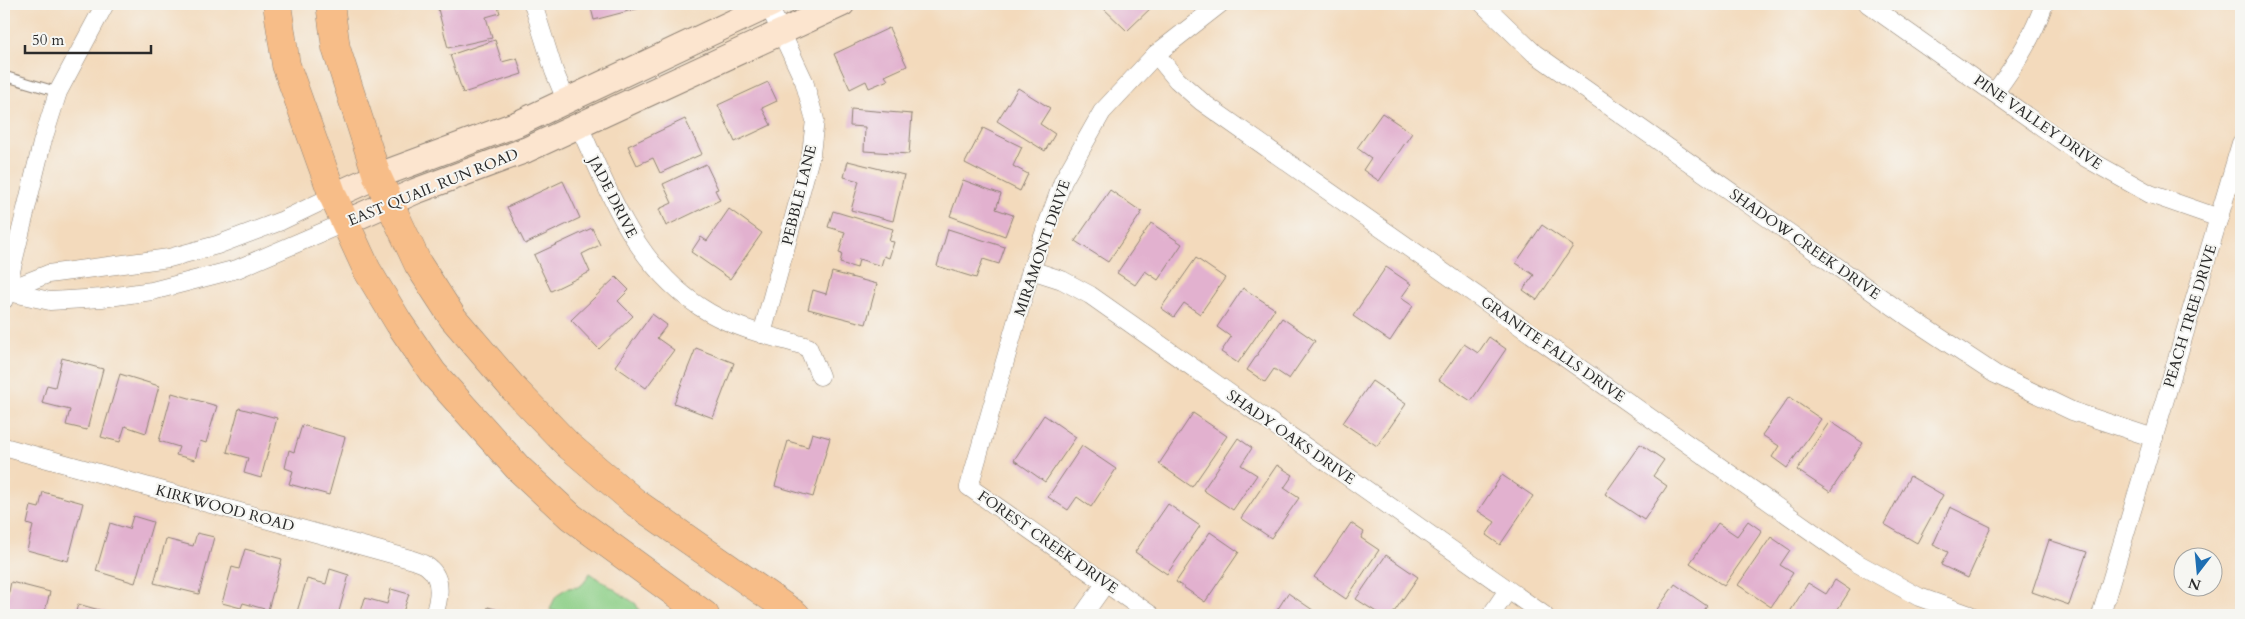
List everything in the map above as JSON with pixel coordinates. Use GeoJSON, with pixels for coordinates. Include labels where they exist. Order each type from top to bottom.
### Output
{"type":"FeatureCollection","features":[{"type":"Feature","properties":{"kind":"main road"},"geometry":{"type":"LineString","coordinates":[[277,4],[286,65],[334,196],[367,270],[399,323],[433,372],[468,414],[518,468],[571,517],[691,611]]}},
{"type":"Feature","properties":{"kind":"main road"},"geometry":{"type":"LineString","coordinates":[[330,4],[336,48],[377,176],[388,204],[418,264],[453,318],[513,388],[568,445],[636,503],[796,615]]}},
{"type":"Feature","properties":{"kind":"street"},"geometry":{"type":"LineString","coordinates":[[4,294],[42,143],[58,92],[105,4]]}},
{"type":"Feature","properties":{"kind":"street"},"geometry":{"type":"LineString","coordinates":[[533,4],[554,71],[566,100]]}},
{"type":"Feature","properties":{"kind":"street","name":"EAST QUAIL RUN ROAD"},"geometry":{"type":"LineString","coordinates":[[4,294],[48,274],[169,258],[217,245],[281,220],[377,176],[517,124],[770,4]]}},
{"type":"Feature","properties":{"kind":"street","name":"PEBBLE LANE"},"geometry":{"type":"LineString","coordinates":[[762,334],[811,154],[815,120],[804,80],[780,32],[770,4]]}},
{"type":"Feature","properties":{"kind":"street","name":"EAST QUAIL RUN ROAD"},"geometry":{"type":"LineString","coordinates":[[4,294],[50,301],[102,298],[152,291],[237,269],[388,204],[526,150],[842,4]]}},
{"type":"Feature","properties":{"kind":"street","name":"MIRAMONT DRIVE"},"geometry":{"type":"LineString","coordinates":[[969,487],[1031,270],[1063,181],[1102,112],[1156,54],[1220,4]]}},
{"type":"Feature","properties":{"kind":"street","name":"SHADOW CREEK DRIVE"},"geometry":{"type":"LineString","coordinates":[[1483,4],[1534,53],[1907,316],[1995,374],[2072,411],[2154,438]]}},
{"type":"Feature","properties":{"kind":"street","name":"PINE VALLEY DRIVE"},"geometry":{"type":"LineString","coordinates":[[1868,4],[2086,158],[2150,194],[2219,218]]}},
{"type":"Feature","properties":{"kind":"street"},"geometry":{"type":"LineString","coordinates":[[1995,92],[2022,53],[2036,27],[2044,4]]}},
{"type":"Feature","properties":{"kind":"street","name":"GRANITE FALLS DRIVE"},"geometry":{"type":"LineString","coordinates":[[1156,54],[1177,80],[1202,102],[1855,562],[1920,596],[1970,615]]}},
{"type":"Feature","properties":{"kind":"street","name":"JADE DRIVE"},"geometry":{"type":"LineString","coordinates":[[579,126],[620,217],[641,252],[680,293],[711,313],[762,334],[808,347],[820,376]]}},
{"type":"Feature","properties":{"kind":"street","name":"PEACH TREE DRIVE"},"geometry":{"type":"LineString","coordinates":[[2101,615],[2241,143]]}},
{"type":"Feature","properties":{"kind":"street","name":"SHADY OAKS DRIVE"},"geometry":{"type":"LineString","coordinates":[[1031,270],[1062,280],[1090,295],[1544,615]]}},
{"type":"Feature","properties":{"kind":"street","name":"KIRKWOOD ROAD"},"geometry":{"type":"LineString","coordinates":[[4,447],[410,559],[429,567],[438,582],[439,599],[434,615]]}},
{"type":"Feature","properties":{"kind":"street","name":"FOREST CREEK DRIVE"},"geometry":{"type":"LineString","coordinates":[[969,487],[1151,615]]}},
{"type":"Feature","properties":{"kind":"street"},"geometry":{"type":"LineString","coordinates":[[1083,615],[1105,584]]}},
{"type":"Feature","properties":{"kind":"street"},"geometry":{"type":"LineString","coordinates":[[1491,615],[1508,590]]}},
{"type":"Feature","properties":{"kind":"lane"},"geometry":{"type":"LineString","coordinates":[[4,76],[58,92]]}},
{"type":"Feature","properties":{"kind":"green space"},"geometry":{"type":"Polygon","coordinates":[[[590,573],[636,604],[641,615],[570,615],[550,610],[559,594],[566,589],[582,585],[590,573]]]}},
{"type":"Feature","properties":{"kind":"building"},"geometry":{"type":"Polygon","coordinates":[[[460,4],[497,4],[500,13],[486,17],[492,38],[448,48],[438,9],[460,4]]]}},
{"type":"Feature","properties":{"kind":"building"},"geometry":{"type":"Polygon","coordinates":[[[570,4],[587,4],[572,8],[570,4]]]}},
{"type":"Feature","properties":{"kind":"building"},"geometry":{"type":"Polygon","coordinates":[[[590,4],[639,4],[640,8],[594,20],[590,4]]]}},
{"type":"Feature","properties":{"kind":"building"},"geometry":{"type":"Polygon","coordinates":[[[1099,4],[1155,4],[1127,31],[1099,4]]]}},
{"type":"Feature","properties":{"kind":"building"},"geometry":{"type":"Polygon","coordinates":[[[889,28],[907,66],[885,76],[888,80],[869,88],[866,81],[850,89],[834,54],[889,28]]]}},
{"type":"Feature","properties":{"kind":"building"},"geometry":{"type":"Polygon","coordinates":[[[495,40],[502,62],[517,58],[522,74],[463,93],[450,55],[495,40]]]}},
{"type":"Feature","properties":{"kind":"building"},"geometry":{"type":"Polygon","coordinates":[[[768,82],[777,101],[762,108],[771,125],[735,142],[718,105],[768,82]]]}},
{"type":"Feature","properties":{"kind":"building"},"geometry":{"type":"Polygon","coordinates":[[[1018,88],[1050,108],[1040,124],[1055,134],[1045,151],[997,121],[1018,88]]]}},
{"type":"Feature","properties":{"kind":"building"},"geometry":{"type":"Polygon","coordinates":[[[851,109],[912,114],[909,154],[864,151],[865,127],[850,126],[851,109]]]}},
{"type":"Feature","properties":{"kind":"building"},"geometry":{"type":"Polygon","coordinates":[[[1382,113],[1412,133],[1379,181],[1363,170],[1371,158],[1357,148],[1382,113]]]}},
{"type":"Feature","properties":{"kind":"building"},"geometry":{"type":"Polygon","coordinates":[[[685,119],[702,154],[660,173],[653,158],[637,165],[628,146],[685,119]]]}},
{"type":"Feature","properties":{"kind":"building"},"geometry":{"type":"Polygon","coordinates":[[[983,128],[1022,147],[1013,166],[1028,174],[1020,191],[965,163],[983,128]]]}},
{"type":"Feature","properties":{"kind":"building"},"geometry":{"type":"Polygon","coordinates":[[[848,161],[904,175],[893,221],[851,210],[859,181],[844,177],[848,161]]]}},
{"type":"Feature","properties":{"kind":"building"},"geometry":{"type":"Polygon","coordinates":[[[706,164],[718,189],[715,190],[720,200],[666,226],[659,209],[672,203],[663,184],[706,164]]]}},
{"type":"Feature","properties":{"kind":"building"},"geometry":{"type":"Polygon","coordinates":[[[963,180],[1001,194],[996,209],[1013,215],[1005,236],[950,216],[963,180]]]}},
{"type":"Feature","properties":{"kind":"building"},"geometry":{"type":"Polygon","coordinates":[[[563,181],[580,218],[525,244],[507,207],[563,181]]]}},
{"type":"Feature","properties":{"kind":"building"},"geometry":{"type":"Polygon","coordinates":[[[1110,190],[1142,212],[1108,262],[1075,241],[1110,190]]]}},
{"type":"Feature","properties":{"kind":"building"},"geometry":{"type":"Polygon","coordinates":[[[729,209],[762,233],[730,279],[691,252],[701,237],[707,241],[729,209]]]}},
{"type":"Feature","properties":{"kind":"building"},"geometry":{"type":"Polygon","coordinates":[[[833,211],[893,229],[889,241],[894,242],[889,258],[884,256],[881,266],[859,259],[857,268],[840,263],[842,254],[839,253],[845,232],[828,227],[833,211]]]}},
{"type":"Feature","properties":{"kind":"building"},"geometry":{"type":"Polygon","coordinates":[[[1151,223],[1182,244],[1158,280],[1145,271],[1135,285],[1117,273],[1151,223]]]}},
{"type":"Feature","properties":{"kind":"building"},"geometry":{"type":"Polygon","coordinates":[[[1542,225],[1573,246],[1537,300],[1523,290],[1534,275],[1516,263],[1542,225]]]}},
{"type":"Feature","properties":{"kind":"building"},"geometry":{"type":"Polygon","coordinates":[[[592,228],[600,245],[582,254],[590,272],[551,291],[534,255],[592,228]]]}},
{"type":"Feature","properties":{"kind":"building"},"geometry":{"type":"Polygon","coordinates":[[[948,229],[1005,247],[999,264],[983,259],[976,278],[937,266],[948,229]]]}},
{"type":"Feature","properties":{"kind":"building"},"geometry":{"type":"Polygon","coordinates":[[[1196,258],[1225,278],[1200,314],[1184,303],[1174,317],[1161,308],[1196,258]]]}},
{"type":"Feature","properties":{"kind":"building"},"geometry":{"type":"Polygon","coordinates":[[[1386,267],[1411,284],[1401,298],[1413,306],[1390,341],[1353,316],[1386,267]]]}},
{"type":"Feature","properties":{"kind":"building"},"geometry":{"type":"Polygon","coordinates":[[[832,272],[877,284],[866,324],[808,309],[813,290],[826,294],[832,272]]]}},
{"type":"Feature","properties":{"kind":"building"},"geometry":{"type":"Polygon","coordinates":[[[616,277],[629,290],[618,301],[633,316],[599,349],[571,320],[616,277]]]}},
{"type":"Feature","properties":{"kind":"building"},"geometry":{"type":"Polygon","coordinates":[[[1243,288],[1275,309],[1238,363],[1221,352],[1231,337],[1217,327],[1243,288]]]}},
{"type":"Feature","properties":{"kind":"building"},"geometry":{"type":"Polygon","coordinates":[[[652,314],[667,325],[657,338],[674,350],[646,388],[615,366],[652,314]]]}},
{"type":"Feature","properties":{"kind":"building"},"geometry":{"type":"Polygon","coordinates":[[[1282,318],[1315,341],[1289,379],[1274,369],[1265,382],[1247,370],[1282,318]]]}},
{"type":"Feature","properties":{"kind":"building"},"geometry":{"type":"Polygon","coordinates":[[[1489,337],[1506,349],[1471,401],[1439,380],[1464,344],[1478,353],[1489,337]]]}},
{"type":"Feature","properties":{"kind":"building"},"geometry":{"type":"Polygon","coordinates":[[[696,348],[734,363],[713,418],[674,403],[696,348]]]}},
{"type":"Feature","properties":{"kind":"building"},"geometry":{"type":"Polygon","coordinates":[[[62,358],[103,369],[87,430],[66,425],[70,410],[42,403],[47,385],[55,387],[62,358]]]}},
{"type":"Feature","properties":{"kind":"building"},"geometry":{"type":"Polygon","coordinates":[[[120,374],[159,386],[146,433],[125,426],[120,442],[101,437],[120,374]]]}},
{"type":"Feature","properties":{"kind":"building"},"geometry":{"type":"Polygon","coordinates":[[[1372,381],[1406,404],[1377,446],[1343,423],[1372,381]]]}},
{"type":"Feature","properties":{"kind":"building"},"geometry":{"type":"Polygon","coordinates":[[[172,393],[217,406],[206,443],[200,441],[195,460],[176,455],[179,447],[159,441],[172,393]]]}},
{"type":"Feature","properties":{"kind":"building"},"geometry":{"type":"Polygon","coordinates":[[[1789,397],[1821,419],[1787,468],[1772,457],[1779,446],[1762,435],[1789,397]]]}},
{"type":"Feature","properties":{"kind":"building"},"geometry":{"type":"Polygon","coordinates":[[[239,408],[277,418],[261,478],[244,473],[248,458],[227,452],[239,408]]]}},
{"type":"Feature","properties":{"kind":"building"},"geometry":{"type":"Polygon","coordinates":[[[1193,413],[1227,436],[1192,487],[1159,464],[1193,413]]]}},
{"type":"Feature","properties":{"kind":"building"},"geometry":{"type":"Polygon","coordinates":[[[1044,415],[1076,437],[1045,482],[1014,460],[1044,415]]]}},
{"type":"Feature","properties":{"kind":"building"},"geometry":{"type":"Polygon","coordinates":[[[1830,421],[1863,443],[1830,492],[1797,470],[1830,421]]]}},
{"type":"Feature","properties":{"kind":"building"},"geometry":{"type":"Polygon","coordinates":[[[302,425],[345,437],[329,495],[289,484],[293,471],[285,468],[289,450],[294,452],[302,425]]]}},
{"type":"Feature","properties":{"kind":"building"},"geometry":{"type":"Polygon","coordinates":[[[812,433],[830,438],[813,497],[775,486],[788,441],[808,447],[812,433]]]}},
{"type":"Feature","properties":{"kind":"building"},"geometry":{"type":"Polygon","coordinates":[[[1238,438],[1252,448],[1241,465],[1257,475],[1233,510],[1203,490],[1238,438]]]}},
{"type":"Feature","properties":{"kind":"building"},"geometry":{"type":"Polygon","coordinates":[[[1640,444],[1664,460],[1653,476],[1667,486],[1644,520],[1605,494],[1640,444]]]}},
{"type":"Feature","properties":{"kind":"building"},"geometry":{"type":"Polygon","coordinates":[[[1082,446],[1116,469],[1091,507],[1077,497],[1068,510],[1048,497],[1082,446]]]}},
{"type":"Feature","properties":{"kind":"building"},"geometry":{"type":"Polygon","coordinates":[[[1277,465],[1293,475],[1284,488],[1299,498],[1271,538],[1241,518],[1277,465]]]}},
{"type":"Feature","properties":{"kind":"building"},"geometry":{"type":"Polygon","coordinates":[[[1502,475],[1533,496],[1500,545],[1486,535],[1495,522],[1478,511],[1502,475]]]}},
{"type":"Feature","properties":{"kind":"building"},"geometry":{"type":"Polygon","coordinates":[[[1910,476],[1943,495],[1917,543],[1884,524],[1910,476]]]}},
{"type":"Feature","properties":{"kind":"building"},"geometry":{"type":"Polygon","coordinates":[[[43,492],[83,503],[68,561],[27,550],[33,526],[27,524],[31,506],[39,508],[43,492]]]}},
{"type":"Feature","properties":{"kind":"building"},"geometry":{"type":"Polygon","coordinates":[[[1168,504],[1200,526],[1167,574],[1135,552],[1168,504]]]}},
{"type":"Feature","properties":{"kind":"building"},"geometry":{"type":"Polygon","coordinates":[[[1950,507],[1991,527],[1968,578],[1941,565],[1948,552],[1933,545],[1950,507]]]}},
{"type":"Feature","properties":{"kind":"building"},"geometry":{"type":"Polygon","coordinates":[[[133,516],[153,522],[135,583],[96,571],[110,523],[129,529],[133,516]]]}},
{"type":"Feature","properties":{"kind":"building"},"geometry":{"type":"Polygon","coordinates":[[[1748,521],[1762,531],[1724,586],[1690,563],[1718,523],[1737,536],[1748,521]]]}},
{"type":"Feature","properties":{"kind":"building"},"geometry":{"type":"Polygon","coordinates":[[[1351,523],[1364,532],[1361,538],[1379,550],[1346,599],[1314,577],[1351,523]]]}},
{"type":"Feature","properties":{"kind":"building"},"geometry":{"type":"Polygon","coordinates":[[[1210,532],[1239,552],[1205,602],[1176,582],[1210,532]]]}},
{"type":"Feature","properties":{"kind":"building"},"geometry":{"type":"Polygon","coordinates":[[[197,533],[214,537],[199,594],[154,583],[166,539],[193,546],[197,533]]]}},
{"type":"Feature","properties":{"kind":"building"},"geometry":{"type":"Polygon","coordinates":[[[1771,537],[1790,550],[1780,565],[1793,573],[1771,607],[1738,585],[1771,537]]]}},
{"type":"Feature","properties":{"kind":"building"},"geometry":{"type":"Polygon","coordinates":[[[2049,540],[2087,552],[2069,605],[2032,592],[2049,540]]]}},
{"type":"Feature","properties":{"kind":"building"},"geometry":{"type":"Polygon","coordinates":[[[245,549],[282,559],[268,610],[243,603],[241,608],[222,603],[232,567],[239,569],[245,549]]]}},
{"type":"Feature","properties":{"kind":"building"},"geometry":{"type":"Polygon","coordinates":[[[1386,555],[1418,577],[1392,615],[1381,615],[1356,599],[1386,555]]]}},
{"type":"Feature","properties":{"kind":"building"},"geometry":{"type":"Polygon","coordinates":[[[330,569],[349,575],[338,615],[296,615],[307,579],[326,584],[330,569]]]}},
{"type":"Feature","properties":{"kind":"building"},"geometry":{"type":"Polygon","coordinates":[[[1835,580],[1850,590],[1834,615],[1788,615],[1808,583],[1826,594],[1835,580]]]}},
{"type":"Feature","properties":{"kind":"building"},"geometry":{"type":"Polygon","coordinates":[[[11,582],[50,592],[44,615],[4,615],[11,582]]]}},
{"type":"Feature","properties":{"kind":"building"},"geometry":{"type":"Polygon","coordinates":[[[1675,584],[1707,606],[1701,615],[1653,615],[1675,584]]]}},
{"type":"Feature","properties":{"kind":"building"},"geometry":{"type":"Polygon","coordinates":[[[391,589],[409,594],[402,615],[360,615],[365,598],[387,604],[391,589]]]}},
{"type":"Feature","properties":{"kind":"building"},"geometry":{"type":"Polygon","coordinates":[[[1288,593],[1320,615],[1274,615],[1288,593]]]}},
{"type":"Feature","properties":{"kind":"building"},"geometry":{"type":"Polygon","coordinates":[[[78,604],[117,615],[75,615],[78,604]]]}},
{"type":"Feature","properties":{"kind":"building"},"geometry":{"type":"Polygon","coordinates":[[[488,607],[517,615],[486,615],[488,607]]]}}]}
